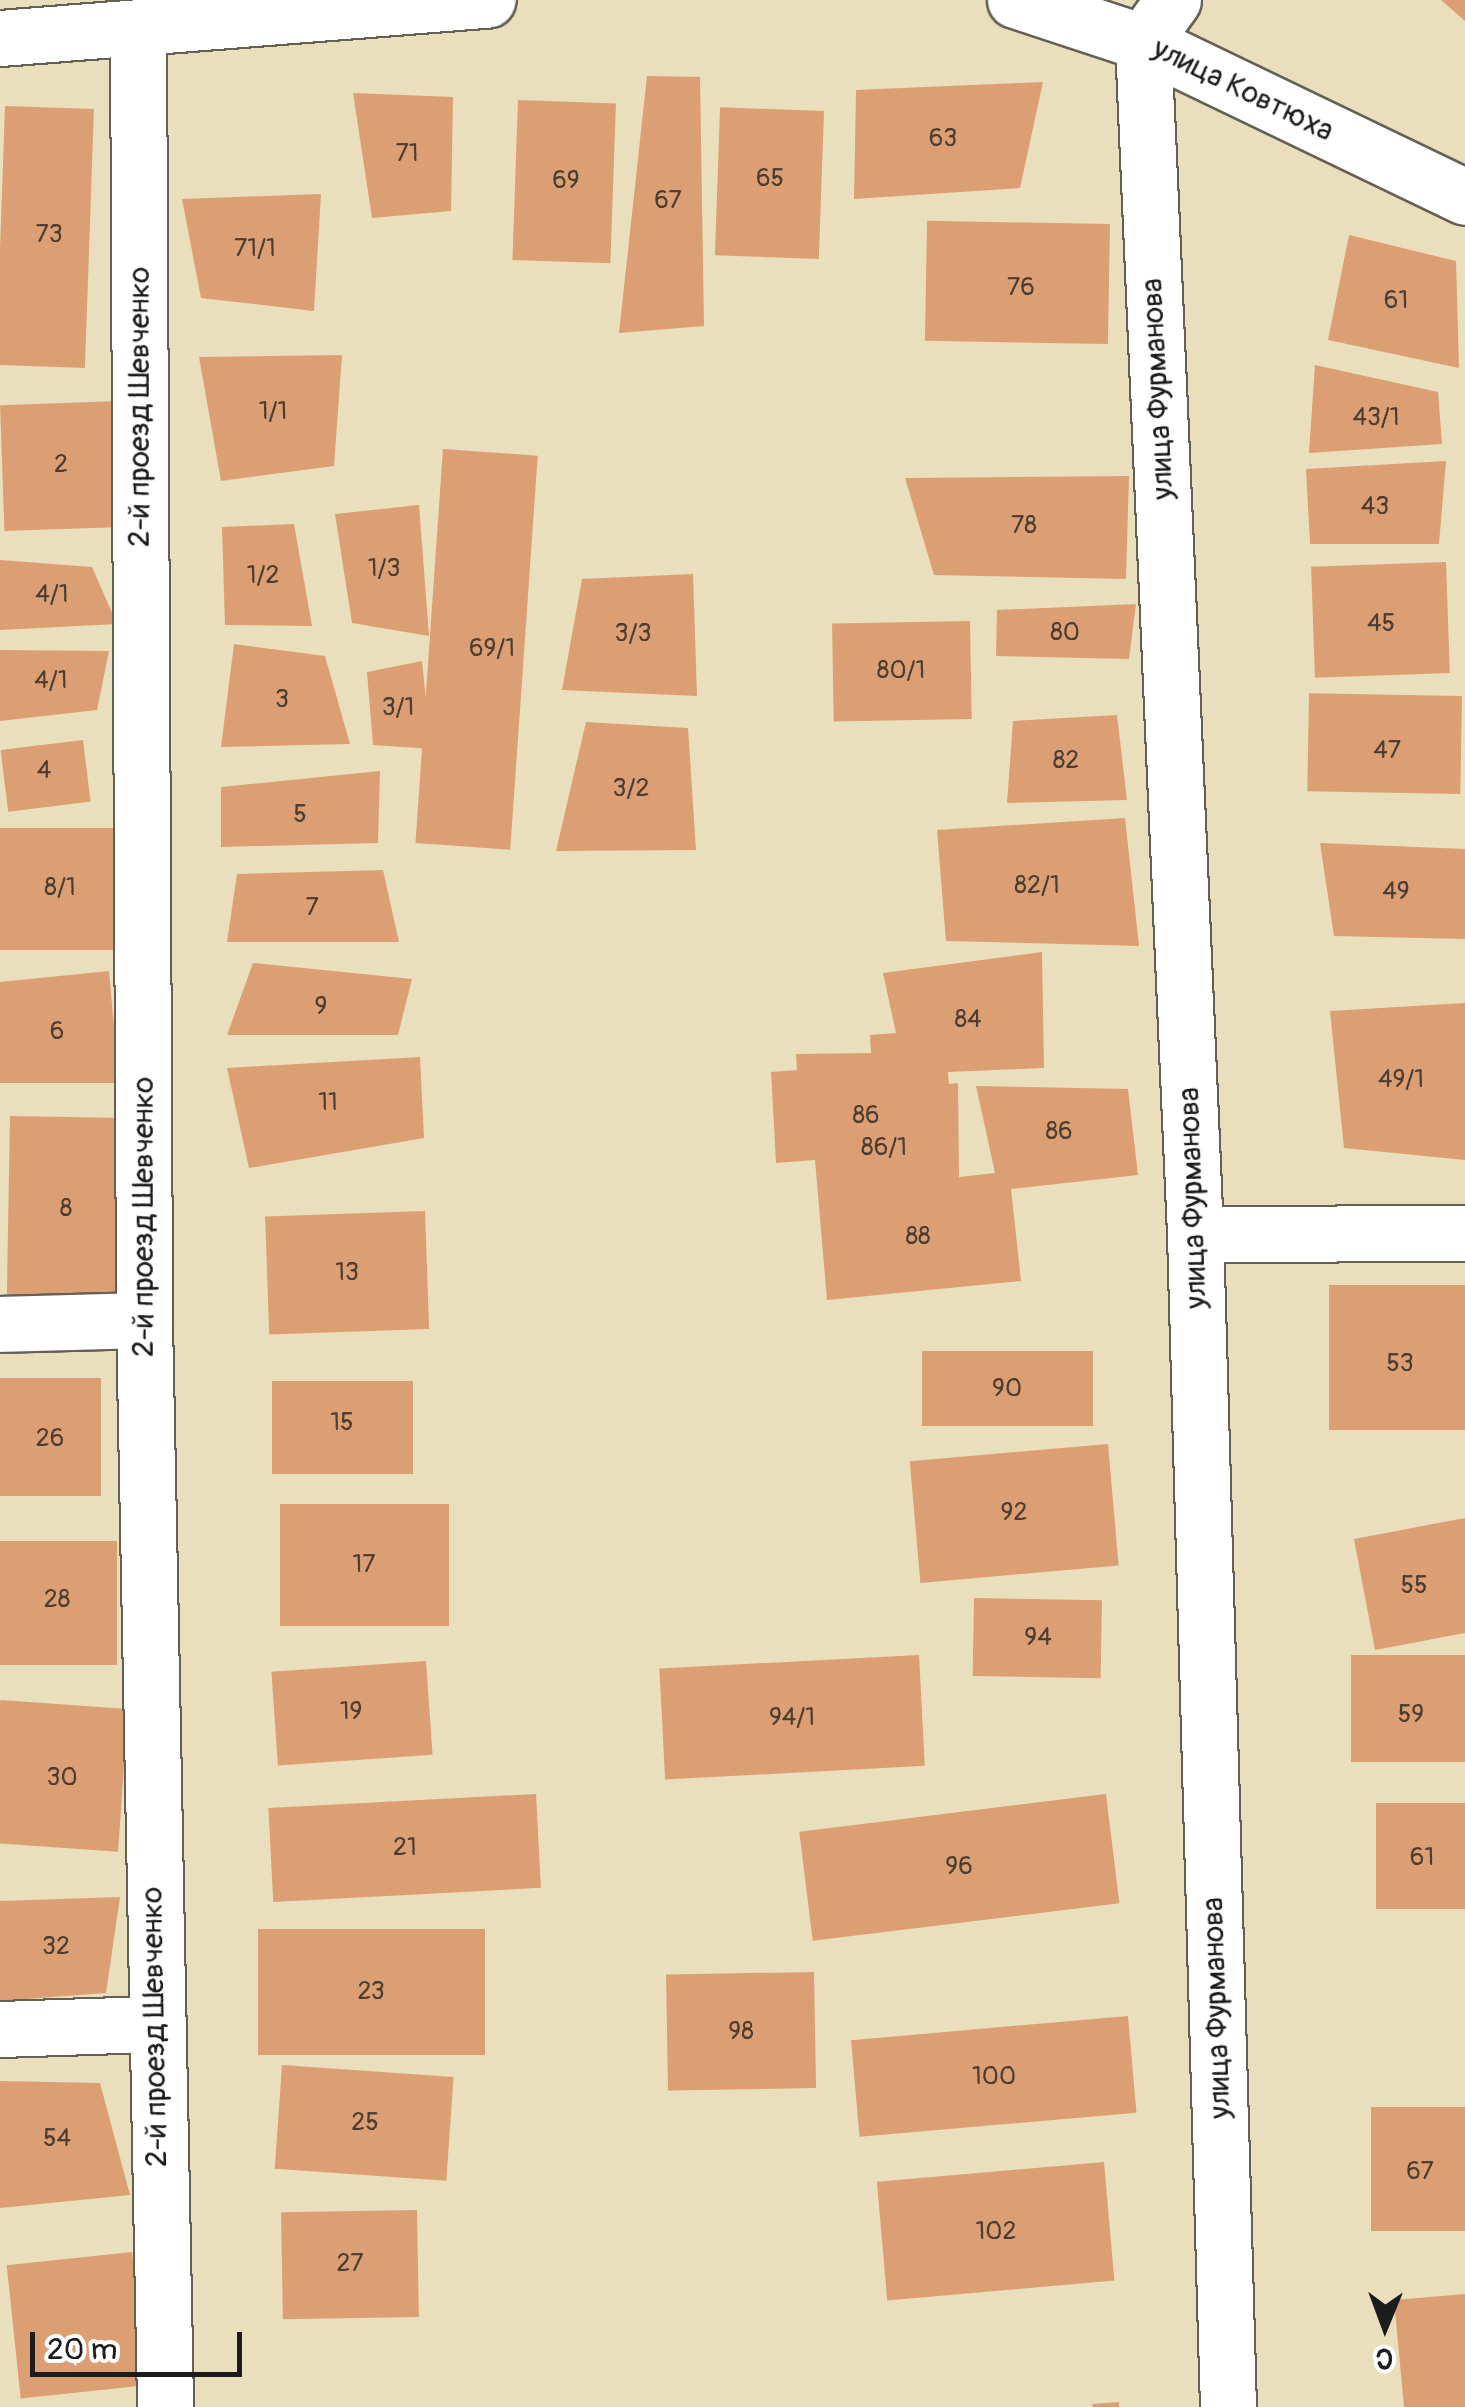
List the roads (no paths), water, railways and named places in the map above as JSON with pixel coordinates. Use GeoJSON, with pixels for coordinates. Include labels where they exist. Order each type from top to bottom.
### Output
{"type":"FeatureCollection","features":[{"type":"Feature","properties":{"kind":"street"},"geometry":{"type":"LineString","coordinates":[[0,38],[488,0]]}},
{"type":"Feature","properties":{"kind":"street","name":"улица Ковтюха"},"geometry":{"type":"LineString","coordinates":[[1015,0],[1158,21],[1465,197]]}},
{"type":"Feature","properties":{"kind":"street","name":"улица Фурманова"},"geometry":{"type":"LineString","coordinates":[[1158,21],[1228,2407]]}},
{"type":"Feature","properties":{"kind":"street","name":"2-й проезд Шевченко"},"geometry":{"type":"LineString","coordinates":[[138,27],[144,1320],[154,2024],[166,2407]]}},
{"type":"Feature","properties":{"kind":"street"},"geometry":{"type":"LineString","coordinates":[[1195,1234],[1465,1233]]}},
{"type":"Feature","properties":{"kind":"street"},"geometry":{"type":"LineString","coordinates":[[0,1324],[144,1320]]}},
{"type":"Feature","properties":{"kind":"street"},"geometry":{"type":"LineString","coordinates":[[0,2029],[154,2024]]}}]}
